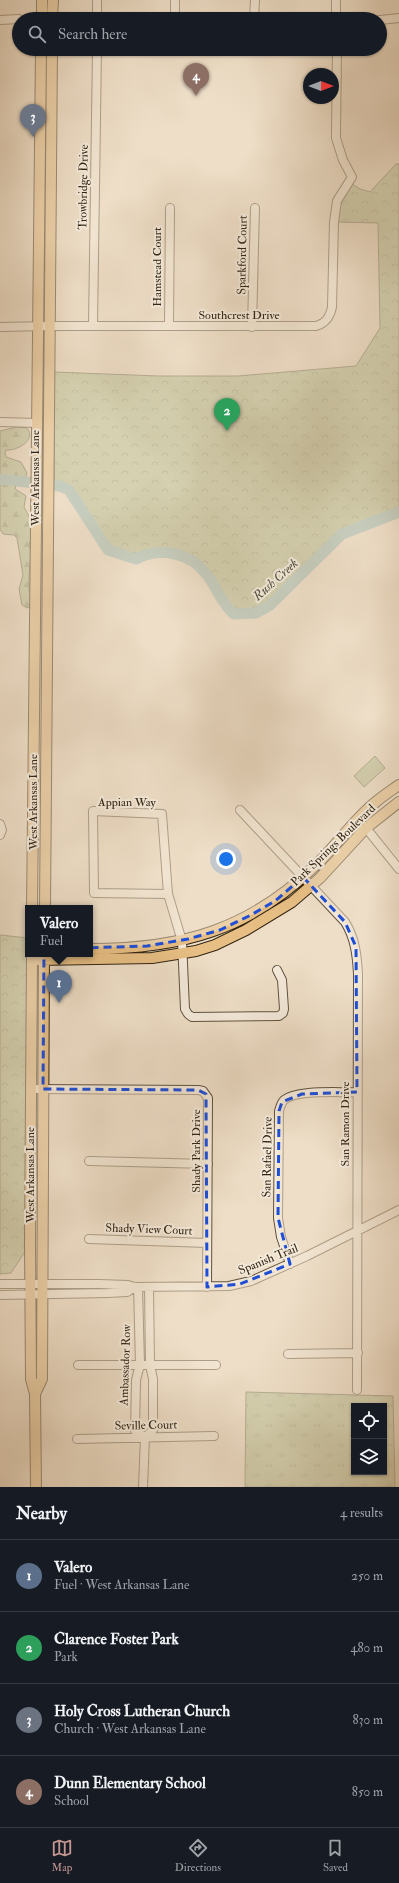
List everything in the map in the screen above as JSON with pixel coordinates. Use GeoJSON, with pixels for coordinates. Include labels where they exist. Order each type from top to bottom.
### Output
{"type":"FeatureCollection","features":[{"type":"Feature","properties":{"kind":"main road"},"geometry":{"type":"LineString","coordinates":[[42,0],[42,12]]}},
{"type":"Feature","properties":{"kind":"main road"},"geometry":{"type":"LineString","coordinates":[[52,12],[53,0]]}},
{"type":"Feature","properties":{"kind":"main road","name":"West Arkansas Lane"},"geometry":{"type":"LineString","coordinates":[[41,56],[44,326],[49,456],[45,905]]}},
{"type":"Feature","properties":{"kind":"main road","name":"West Arkansas Lane"},"geometry":{"type":"LineString","coordinates":[[32,905],[37,456],[44,326],[52,56]]}},
{"type":"Feature","properties":{"kind":"main road","name":"Park Springs Boulevard"},"geometry":{"type":"LineString","coordinates":[[93,949],[147,946],[182,941],[220,930],[251,915],[275,901],[303,877],[329,852],[376,801],[399,785]]}},
{"type":"Feature","properties":{"kind":"main road","name":"Park Springs Boulevard"},"geometry":{"type":"LineString","coordinates":[[32,957],[152,958],[183,953],[215,945],[240,933],[292,902],[311,885],[366,828],[399,802]]}},
{"type":"Feature","properties":{"kind":"main road","name":"West Arkansas Lane"},"geometry":{"type":"LineString","coordinates":[[32,957],[38,1089],[42,1283],[42,1379],[35,1394]]}},
{"type":"Feature","properties":{"kind":"main road","name":"West Arkansas Lane"},"geometry":{"type":"LineString","coordinates":[[36,1487],[35,1394],[31,1379],[30,1283],[44,957]]}},
{"type":"Feature","properties":{"kind":"street"},"geometry":{"type":"LineString","coordinates":[[97,0],[97,12]]}},
{"type":"Feature","properties":{"kind":"street"},"geometry":{"type":"LineString","coordinates":[[175,0],[175,12]]}},
{"type":"Feature","properties":{"kind":"street"},"geometry":{"type":"LineString","coordinates":[[254,12],[255,0]]}},
{"type":"Feature","properties":{"kind":"street"},"geometry":{"type":"LineString","coordinates":[[336,0],[336,12]]}},
{"type":"Feature","properties":{"kind":"street"},"geometry":{"type":"LineString","coordinates":[[387,19],[399,18]]}},
{"type":"Feature","properties":{"kind":"street"},"geometry":{"type":"LineString","coordinates":[[0,20],[12,19]]}},
{"type":"Feature","properties":{"kind":"street","name":"Trowbridge Drive"},"geometry":{"type":"LineString","coordinates":[[93,326],[97,56]]}},
{"type":"Feature","properties":{"kind":"street","name":"Southcrest Drive"},"geometry":{"type":"LineString","coordinates":[[0,327],[316,326],[326,321],[332,308],[334,222],[338,201],[352,177],[343,160],[336,138],[337,56]]}},
{"type":"Feature","properties":{"kind":"street","name":"Hamstead Court"},"geometry":{"type":"LineString","coordinates":[[169,326],[170,208]]}},
{"type":"Feature","properties":{"kind":"street","name":"Sparkford Court"},"geometry":{"type":"LineString","coordinates":[[252,327],[255,208]]}},
{"type":"Feature","properties":{"kind":"street"},"geometry":{"type":"LineString","coordinates":[[0,422],[38,423]]}},
{"type":"Feature","properties":{"kind":"street","name":"San Ramon Drive"},"geometry":{"type":"LineString","coordinates":[[240,810],[345,922],[351,931],[356,947],[358,974],[357,1390]]}},
{"type":"Feature","properties":{"kind":"street","name":"Appian Way"},"geometry":{"type":"LineString","coordinates":[[168,894],[94,893],[93,812],[162,814],[168,894],[182,941],[185,1009],[188,1014],[196,1018],[279,1016],[283,1013],[284,1009],[282,980],[277,970]]}},
{"type":"Feature","properties":{"kind":"street"},"geometry":{"type":"LineString","coordinates":[[0,824],[2,830],[0,835]]}},
{"type":"Feature","properties":{"kind":"street"},"geometry":{"type":"LineString","coordinates":[[366,828],[399,869]]}},
{"type":"Feature","properties":{"kind":"street","name":"Shady Park Drive"},"geometry":{"type":"LineString","coordinates":[[38,1089],[203,1091],[208,1098],[207,1287]]}},
{"type":"Feature","properties":{"kind":"street","name":"San Rafael Drive"},"geometry":{"type":"LineString","coordinates":[[290,1264],[281,1237],[278,1218],[279,1112],[282,1102],[292,1096],[302,1094],[357,1092]]}},
{"type":"Feature","properties":{"kind":"street"},"geometry":{"type":"LineString","coordinates":[[89,1161],[208,1164]]}},
{"type":"Feature","properties":{"kind":"street","name":"Spanish Trail"},"geometry":{"type":"LineString","coordinates":[[0,1284],[42,1283],[128,1285],[137,1288],[207,1287],[240,1284],[290,1264],[399,1210]]}},
{"type":"Feature","properties":{"kind":"street","name":"Shady View Court"},"geometry":{"type":"LineString","coordinates":[[89,1239],[207,1243]]}},
{"type":"Feature","properties":{"kind":"street","name":"Spanish Trail"},"geometry":{"type":"LineString","coordinates":[[0,1294],[121,1293],[137,1288]]}},
{"type":"Feature","properties":{"kind":"street","name":"Ambassador Row"},"geometry":{"type":"LineString","coordinates":[[137,1288],[140,1365],[136,1380],[135,1431],[145,1438]]}},
{"type":"Feature","properties":{"kind":"street","name":"Ambassador Row"},"geometry":{"type":"LineString","coordinates":[[143,1487],[145,1438],[153,1430],[153,1379],[150,1365],[150,1288]]}},
{"type":"Feature","properties":{"kind":"street"},"geometry":{"type":"LineString","coordinates":[[288,1354],[358,1353]]}},
{"type":"Feature","properties":{"kind":"street"},"geometry":{"type":"LineString","coordinates":[[78,1364],[216,1365]]}},
{"type":"Feature","properties":{"kind":"street","name":"Seville Court"},"geometry":{"type":"LineString","coordinates":[[77,1439],[214,1436]]}},
{"type":"Feature","properties":{"kind":"highlighted area"},"geometry":{"type":"Polygon","coordinates":[[[303,877],[345,922],[356,947],[357,1092],[302,1094],[282,1102],[279,1111],[278,1218],[290,1264],[240,1284],[207,1287],[206,1094],[198,1090],[43,1089],[44,949],[147,946],[188,939],[220,930],[251,915],[275,901],[303,877]]]}},
{"type":"Feature","properties":{"kind":"green space"},"geometry":{"type":"Polygon","coordinates":[[[396,164],[399,164],[399,512],[342,534],[292,583],[282,595],[269,606],[256,613],[234,614],[224,605],[206,573],[181,555],[160,552],[145,555],[136,559],[108,550],[69,490],[54,486],[54,372],[158,376],[238,376],[356,366],[380,328],[378,223],[337,222],[341,201],[352,184],[360,189],[370,192],[396,164]]]}},
{"type":"Feature","properties":{"kind":"green space"},"geometry":{"type":"Polygon","coordinates":[[[17,427],[27,428],[29,432],[28,440],[20,447],[6,450],[5,453],[6,457],[21,462],[27,473],[25,479],[16,485],[15,489],[26,496],[24,507],[31,520],[30,526],[32,535],[29,545],[31,552],[29,590],[33,606],[27,608],[22,605],[19,589],[23,575],[17,538],[14,535],[3,534],[0,529],[0,431],[17,427]]]}},
{"type":"Feature","properties":{"kind":"green space"},"geometry":{"type":"Polygon","coordinates":[[[375,756],[385,768],[364,787],[354,776],[375,756]]]}},
{"type":"Feature","properties":{"kind":"green space"},"geometry":{"type":"Polygon","coordinates":[[[0,935],[25,938],[25,957],[28,957],[30,1244],[11,1273],[0,1274],[0,935]]]}},
{"type":"Feature","properties":{"kind":"green space"},"geometry":{"type":"Polygon","coordinates":[[[246,1392],[393,1396],[395,1487],[245,1487],[246,1392]]]}},
{"type":"Feature","properties":{"kind":"waterway","name":"Rush Creek"},"geometry":{"type":"LineString","coordinates":[[0,479],[60,486],[69,490],[108,550],[136,559],[154,553],[183,556],[192,561],[206,574],[225,604],[234,614],[256,613],[269,606],[342,534],[399,512]]}},
{"type":"Feature","properties":{"kind":"place","name":"Dunn Elementary School"},"geometry":{"type":"Point","coordinates":[196,96]}},
{"type":"Feature","properties":{"kind":"place","name":"Holy Cross Lutheran Church"},"geometry":{"type":"Point","coordinates":[33,137]}},
{"type":"Feature","properties":{"kind":"place","name":"Clarence Foster Park"},"geometry":{"type":"Point","coordinates":[227,431]}},
{"type":"Feature","properties":{"kind":"place","name":"Valero"},"geometry":{"type":"Point","coordinates":[59,1003]}}]}
